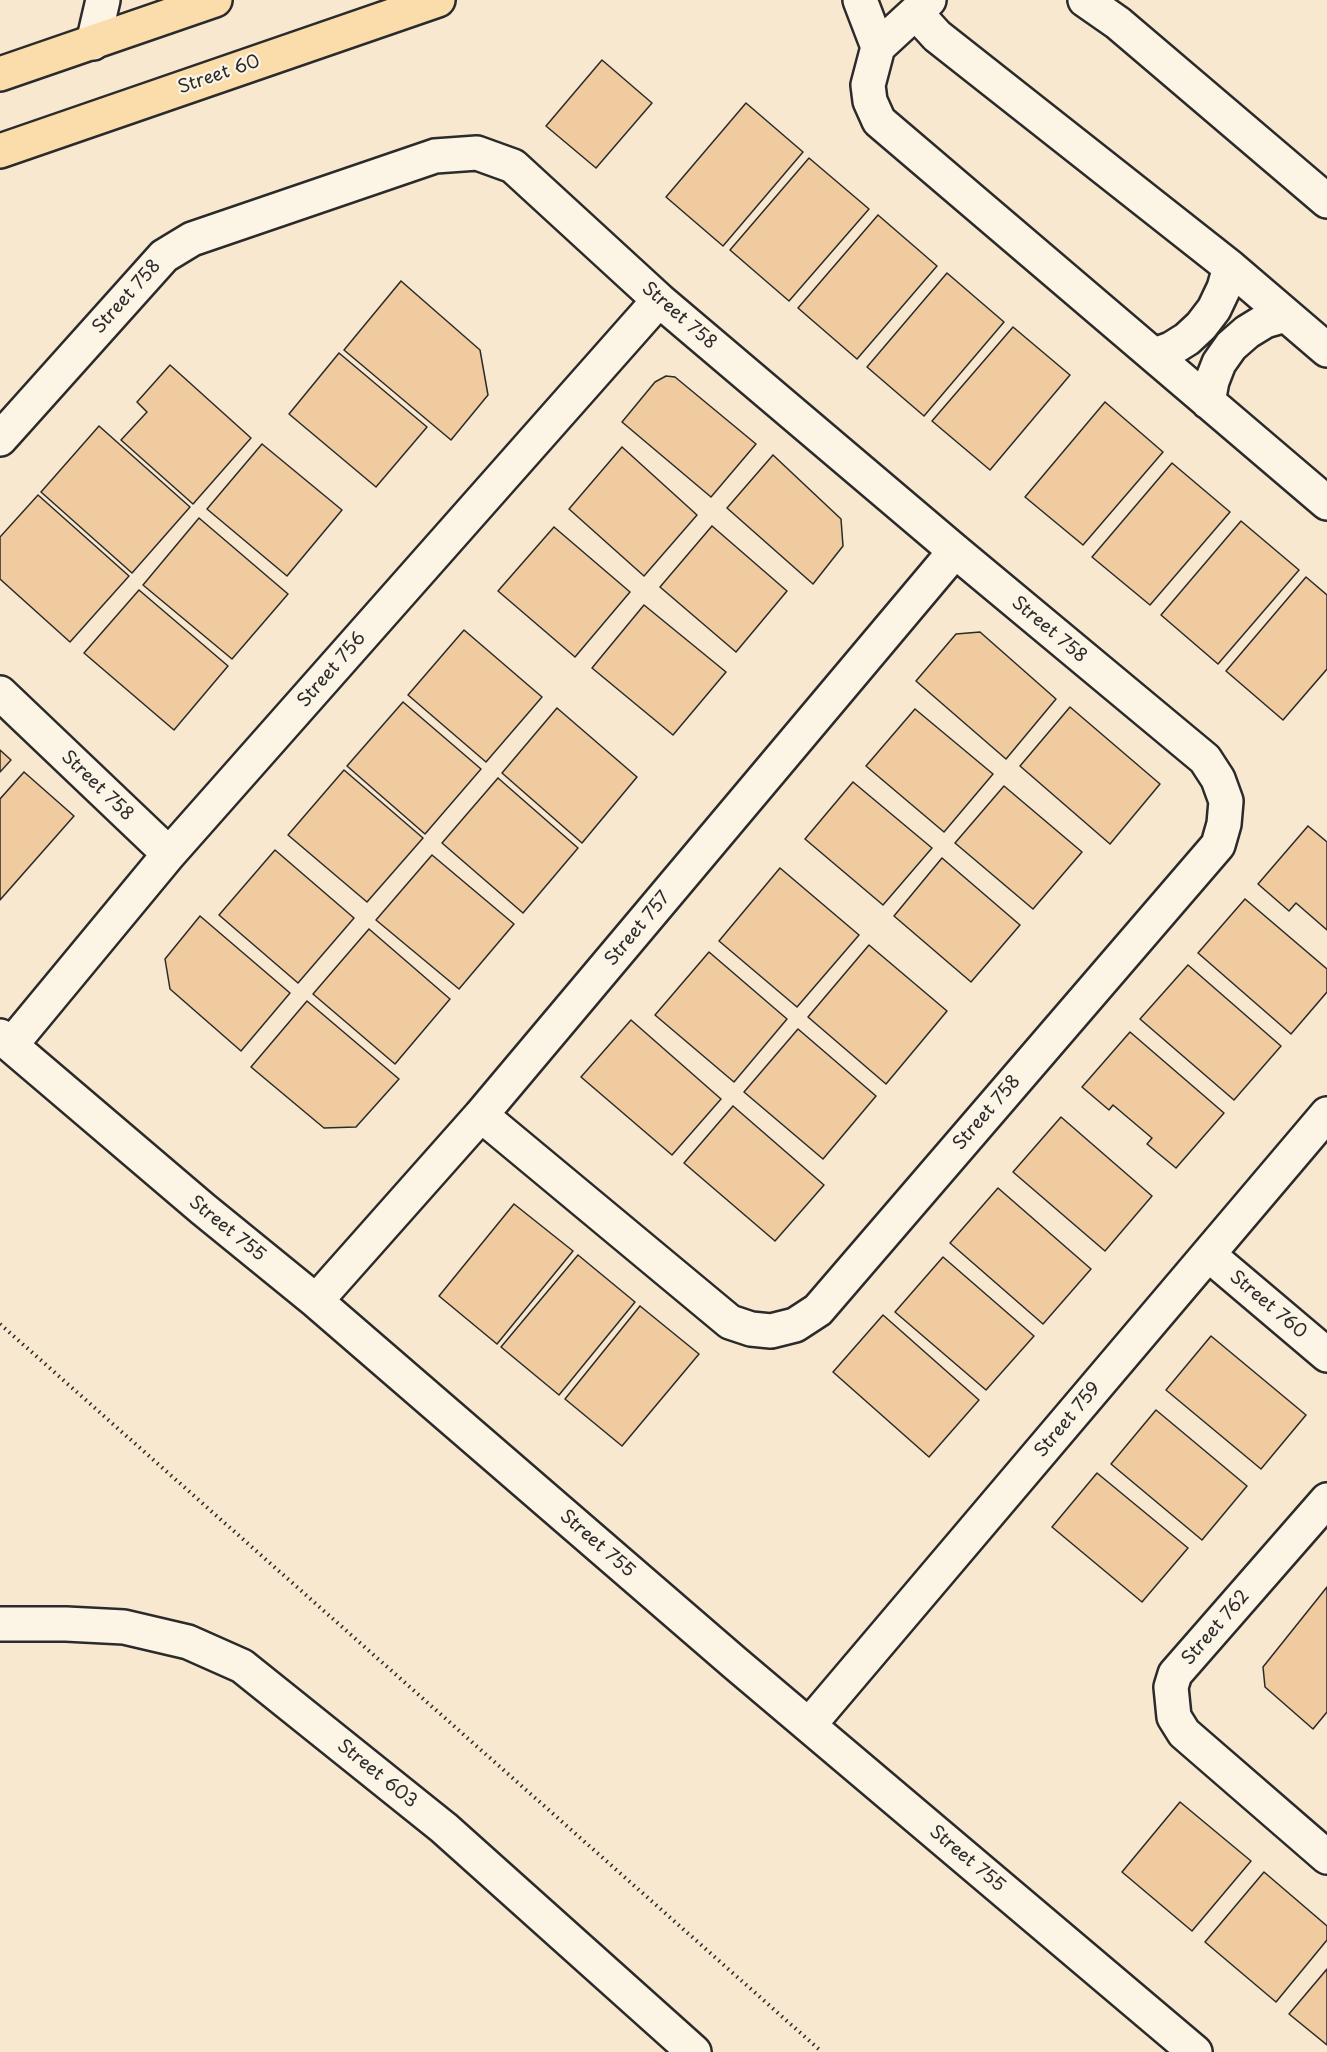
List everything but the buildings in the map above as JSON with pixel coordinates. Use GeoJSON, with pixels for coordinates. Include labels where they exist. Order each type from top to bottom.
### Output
{"type":"FeatureCollection","features":[{"type":"Feature","properties":{"kind":"main road"},"geometry":{"type":"LineString","coordinates":[[0,74],[215,0]]}},
{"type":"Feature","properties":{"kind":"main road","name":"Street 60"},"geometry":{"type":"LineString","coordinates":[[0,151],[438,0]]}},
{"type":"Feature","properties":{"kind":"street"},"geometry":{"type":"LineString","coordinates":[[93,43],[103,0]]}},
{"type":"Feature","properties":{"kind":"street"},"geometry":{"type":"LineString","coordinates":[[860,0],[878,47]]}},
{"type":"Feature","properties":{"kind":"street"},"geometry":{"type":"LineString","coordinates":[[1085,0],[1118,23],[1327,201]]}},
{"type":"Feature","properties":{"kind":"street"},"geometry":{"type":"LineString","coordinates":[[1327,350],[1230,267],[937,36],[923,7],[878,47],[868,85],[870,101],[879,121],[1327,503]]}},
{"type":"Feature","properties":{"kind":"street","name":"Street 758"},"geometry":{"type":"LineString","coordinates":[[0,439],[164,256],[192,239],[435,156],[477,153],[513,166],[659,300],[1205,759],[1218,779],[1226,801],[1224,824],[1218,845],[818,1310],[795,1325],[771,1331],[751,1329],[730,1322],[481,1115]]}},
{"type":"Feature","properties":{"kind":"street"},"geometry":{"type":"LineString","coordinates":[[1154,355],[1171,349],[1201,326],[1215,309],[1230,267]]}},
{"type":"Feature","properties":{"kind":"street","name":"Street 756"},"geometry":{"type":"LineString","coordinates":[[5,1040],[659,300]]}},
{"type":"Feature","properties":{"kind":"street"},"geometry":{"type":"LineString","coordinates":[[1209,402],[1212,381],[1219,363],[1231,346],[1247,332],[1265,321],[1286,315]]}},
{"type":"Feature","properties":{"kind":"street","name":"Street 757"},"geometry":{"type":"LineString","coordinates":[[316,1301],[481,1115],[955,551]]}},
{"type":"Feature","properties":{"kind":"street","name":"Street 758"},"geometry":{"type":"LineString","coordinates":[[0,693],[169,854]]}},
{"type":"Feature","properties":{"kind":"street","name":"Street 755"},"geometry":{"type":"LineString","coordinates":[[5,1040],[203,1209],[316,1301],[809,1725],[1195,2052]]}},
{"type":"Feature","properties":{"kind":"street","name":"Street 759"},"geometry":{"type":"LineString","coordinates":[[809,1725],[1327,1114]]}},
{"type":"Feature","properties":{"kind":"street","name":"Street 760"},"geometry":{"type":"LineString","coordinates":[[1209,1255],[1327,1355]]}},
{"type":"Feature","properties":{"kind":"street","name":"Street 762"},"geometry":{"type":"LineString","coordinates":[[1327,1500],[1175,1674],[1171,1687],[1174,1717],[1184,1733],[1327,1857]]}},
{"type":"Feature","properties":{"kind":"street","name":"Street 603"},"geometry":{"type":"LineString","coordinates":[[0,1624],[124,1627],[188,1642],[242,1666],[444,1828],[694,2052]]}},
{"type":"Feature","properties":{"kind":"path"},"geometry":{"type":"LineString","coordinates":[[0,1324],[822,2052]]}}]}
